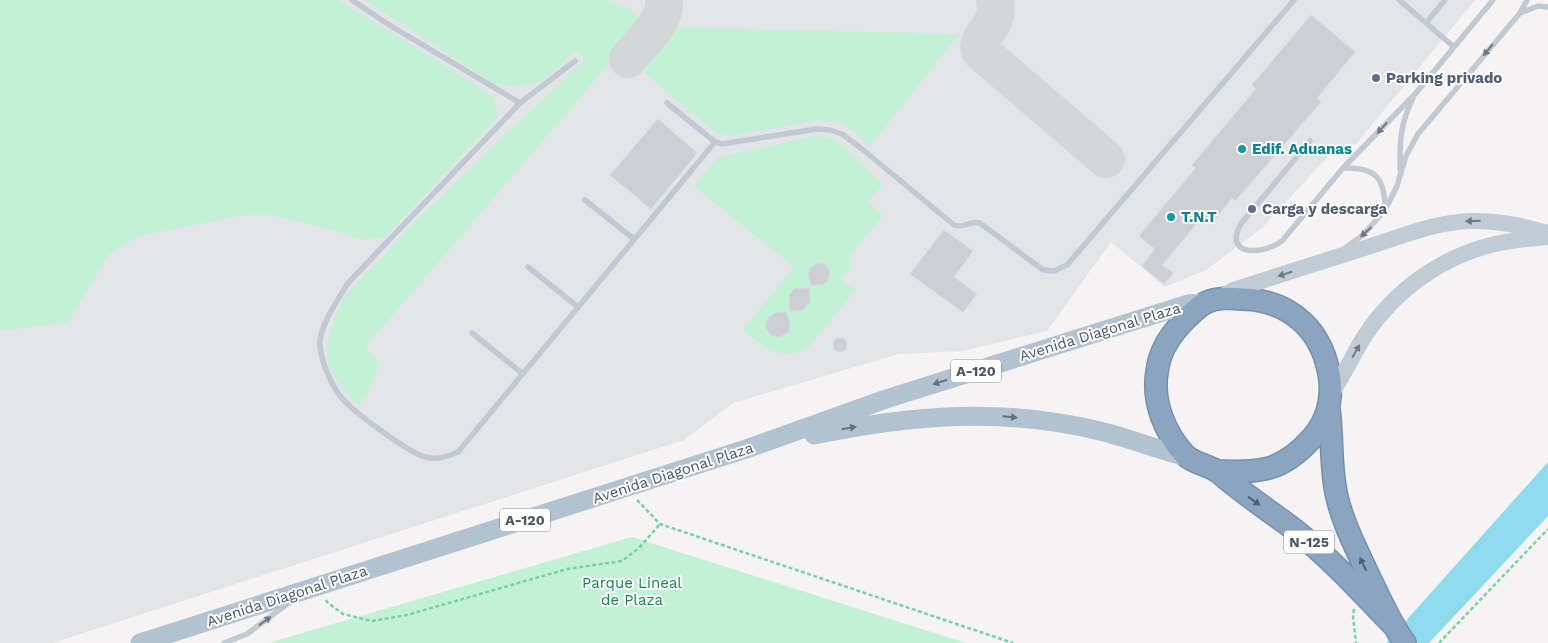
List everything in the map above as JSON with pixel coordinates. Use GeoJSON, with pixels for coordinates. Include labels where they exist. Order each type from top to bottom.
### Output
{"type":"FeatureCollection","features":[{"type":"Feature","properties":{"kind":"highway"},"geometry":{"type":"LineString","coordinates":[[1212,301],[1262,301],[1280,307],[1297,317],[1314,334],[1328,365],[1330,401],[1316,433],[1305,446],[1280,464],[1254,472],[1216,471],[1187,457],[1176,444],[1162,420],[1156,399],[1158,364],[1168,339],[1187,318],[1212,301]]}},
{"type":"Feature","properties":{"kind":"highway","name":"N-125"},"geometry":{"type":"LineString","coordinates":[[1330,401],[1330,448],[1337,497],[1351,538],[1392,624],[1404,643]]}},
{"type":"Feature","properties":{"kind":"highway","name":"N-125"},"geometry":{"type":"LineString","coordinates":[[1216,471],[1296,531],[1357,588],[1392,624]]}},
{"type":"Feature","properties":{"kind":"main road","name":"Avenida Diagonal Plaza"},"geometry":{"type":"LineString","coordinates":[[140,643],[749,448],[886,399],[1188,304],[1212,301]]}},
{"type":"Feature","properties":{"kind":"main road","name":"A-120"},"geometry":{"type":"LineString","coordinates":[[749,448],[894,420],[965,415],[1010,417],[1101,431],[1187,457]]}},
{"type":"Feature","properties":{"kind":"street"},"geometry":{"type":"LineString","coordinates":[[1212,301],[1233,290],[1331,258],[1449,223],[1470,221],[1497,222],[1521,225],[1548,235]]}},
{"type":"Feature","properties":{"kind":"street"},"geometry":{"type":"LineString","coordinates":[[1330,401],[1367,333],[1381,315],[1410,286],[1443,263],[1472,250],[1548,235]]}},
{"type":"Feature","properties":{"kind":"lane"},"geometry":{"type":"LineString","coordinates":[[352,0],[386,23],[520,104]]}},
{"type":"Feature","properties":{"kind":"lane"},"geometry":{"type":"LineString","coordinates":[[667,103],[715,142],[722,144],[816,129],[830,130],[842,134],[954,225],[963,227],[976,221],[1043,270],[1054,271],[1067,265],[1294,0]]}},
{"type":"Feature","properties":{"kind":"lane"},"geometry":{"type":"LineString","coordinates":[[1399,0],[1454,47]]}},
{"type":"Feature","properties":{"kind":"lane"},"geometry":{"type":"LineString","coordinates":[[1426,23],[1445,0]]}},
{"type":"Feature","properties":{"kind":"lane"},"geometry":{"type":"LineString","coordinates":[[1310,141],[1240,225],[1237,232],[1237,240],[1242,248],[1248,251],[1258,250],[1276,246],[1282,241],[1343,168],[1416,93],[1493,0]]}},
{"type":"Feature","properties":{"kind":"lane"},"geometry":{"type":"LineString","coordinates":[[1331,258],[1363,235],[1385,210],[1400,176],[1406,156],[1418,134],[1520,12],[1527,0]]}},
{"type":"Feature","properties":{"kind":"lane"},"geometry":{"type":"LineString","coordinates":[[1520,12],[1538,6],[1548,7]]}},
{"type":"Feature","properties":{"kind":"lane"},"geometry":{"type":"LineString","coordinates":[[575,61],[520,104],[348,283],[329,314],[320,341],[324,367],[340,397],[394,439],[423,456],[441,458],[458,452],[715,142]]}},
{"type":"Feature","properties":{"kind":"lane"},"geometry":{"type":"LineString","coordinates":[[1400,176],[1399,143],[1402,127],[1406,113],[1416,93]]}},
{"type":"Feature","properties":{"kind":"lane"},"geometry":{"type":"LineString","coordinates":[[1343,168],[1358,168],[1374,174],[1380,180],[1383,188],[1385,210]]}},
{"type":"Feature","properties":{"kind":"lane"},"geometry":{"type":"LineString","coordinates":[[585,200],[634,239]]}},
{"type":"Feature","properties":{"kind":"lane"},"geometry":{"type":"LineString","coordinates":[[528,267],[578,307]]}},
{"type":"Feature","properties":{"kind":"lane"},"geometry":{"type":"LineString","coordinates":[[472,333],[523,374]]}},
{"type":"Feature","properties":{"kind":"lane"},"geometry":{"type":"LineString","coordinates":[[224,643],[247,634],[285,607],[301,590]]}},
{"type":"Feature","properties":{"kind":"path"},"geometry":{"type":"LineString","coordinates":[[626,488],[660,524],[1013,643]]}},
{"type":"Feature","properties":{"kind":"path"},"geometry":{"type":"LineString","coordinates":[[320,584],[327,602],[343,614],[372,621],[381,620],[407,615],[567,569],[622,561],[639,548],[660,524]]}},
{"type":"Feature","properties":{"kind":"path"},"geometry":{"type":"LineString","coordinates":[[1439,643],[1548,529]]}},
{"type":"Feature","properties":{"kind":"path"},"geometry":{"type":"LineString","coordinates":[[1356,643],[1353,616],[1357,588]]}},
{"type":"Feature","properties":{"kind":"shaded area"},"geometry":{"type":"Polygon","coordinates":[[[0,0],[1475,0],[1356,144],[1336,148],[1262,228],[1206,270],[1165,287],[1111,242],[1047,331],[962,351],[899,354],[733,403],[684,440],[52,643],[0,643],[0,0]]]}},
{"type":"Feature","properties":{"kind":"green space"},"geometry":{"type":"Polygon","coordinates":[[[0,0],[338,0],[473,83],[494,98],[498,116],[385,237],[363,240],[323,227],[271,215],[244,215],[139,236],[108,255],[68,322],[0,331],[0,0]]]}},
{"type":"Feature","properties":{"kind":"green space"},"geometry":{"type":"Polygon","coordinates":[[[366,0],[606,0],[630,9],[643,21],[619,52],[365,347],[380,362],[368,391],[359,406],[339,384],[328,363],[327,346],[333,322],[344,297],[418,219],[585,59],[576,51],[541,82],[514,87],[493,83],[366,0]]]}},
{"type":"Feature","properties":{"kind":"green space"},"geometry":{"type":"Polygon","coordinates":[[[673,27],[959,34],[870,146],[855,132],[837,121],[819,120],[732,136],[718,134],[642,71],[643,63],[673,27]]]}},
{"type":"Feature","properties":{"kind":"green space"},"geometry":{"type":"Polygon","coordinates":[[[814,136],[833,138],[883,184],[868,202],[883,216],[850,255],[851,268],[840,279],[855,290],[809,347],[799,352],[781,354],[758,342],[743,329],[794,267],[694,186],[717,158],[814,136]]]}},
{"type":"Feature","properties":{"kind":"green space","name":"Parque Lineal de Plaza"},"geometry":{"type":"Polygon","coordinates":[[[632,537],[966,643],[268,643],[632,537]]]}},
{"type":"Feature","properties":{"kind":"water"},"geometry":{"type":"Polygon","coordinates":[[[1548,462],[1548,516],[1429,643],[1386,643],[1548,462]]]}},
{"type":"Feature","properties":{"kind":"building"},"geometry":{"type":"Polygon","coordinates":[[[1311,15],[1355,52],[1317,98],[1321,102],[1235,201],[1232,198],[1210,225],[1202,217],[1162,265],[1173,273],[1164,284],[1142,266],[1155,249],[1139,236],[1196,168],[1192,165],[1256,89],[1252,85],[1311,15]]]}},
{"type":"Feature","properties":{"kind":"building"},"geometry":{"type":"Polygon","coordinates":[[[658,119],[697,153],[651,209],[610,175],[658,119]]]}},
{"type":"Feature","properties":{"kind":"building"},"geometry":{"type":"Polygon","coordinates":[[[944,230],[973,251],[954,277],[977,294],[963,312],[910,274],[944,230]]]}},
{"type":"Feature","properties":{"kind":"building"},"geometry":{"type":"Polygon","coordinates":[[[823,263],[830,271],[828,281],[822,285],[811,285],[808,275],[810,268],[816,264],[823,263]]]}},
{"type":"Feature","properties":{"kind":"building"},"geometry":{"type":"Polygon","coordinates":[[[809,288],[810,302],[803,310],[790,311],[789,295],[794,289],[809,288]]]}},
{"type":"Feature","properties":{"kind":"building"},"geometry":{"type":"Polygon","coordinates":[[[786,312],[790,323],[789,331],[779,337],[771,335],[766,328],[767,320],[776,313],[786,312]]]}},
{"type":"Feature","properties":{"kind":"building"},"geometry":{"type":"Polygon","coordinates":[[[837,338],[843,338],[847,345],[843,352],[837,352],[833,348],[833,342],[837,338]]]}},
{"type":"Feature","properties":{"kind":"taxiway"},"geometry":{"type":"LineString","coordinates":[[628,59],[657,24],[664,8],[664,0]]}},
{"type":"Feature","properties":{"kind":"taxiway"},"geometry":{"type":"LineString","coordinates":[[995,0],[996,10],[994,18],[981,40],[979,45],[980,51],[1106,159]]}},
{"type":"Feature","properties":{"kind":"place","name":"Parking privado"},"geometry":{"type":"Point","coordinates":[1376,78]}},
{"type":"Feature","properties":{"kind":"place","name":"Edif. Aduanas"},"geometry":{"type":"Point","coordinates":[1242,149]}},
{"type":"Feature","properties":{"kind":"place","name":"Carga y descarga"},"geometry":{"type":"Point","coordinates":[1252,209]}},
{"type":"Feature","properties":{"kind":"place","name":"T.N.T"},"geometry":{"type":"Point","coordinates":[1171,217]}}]}
